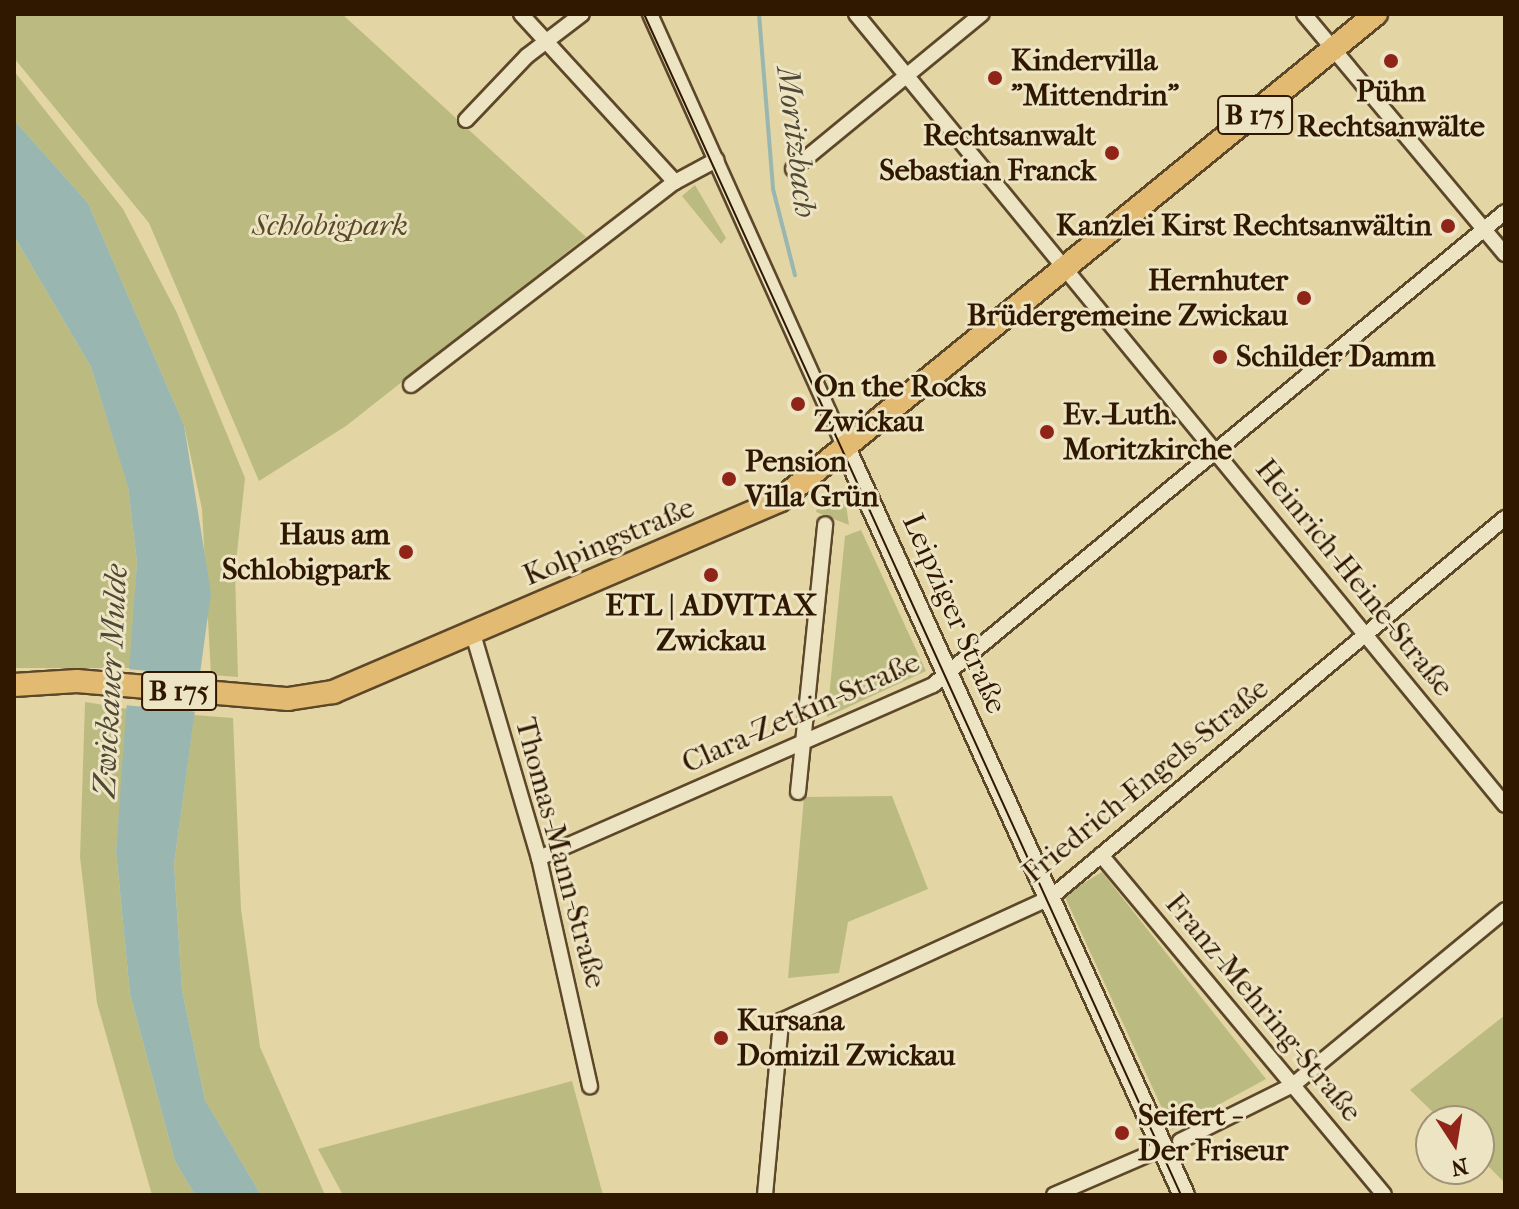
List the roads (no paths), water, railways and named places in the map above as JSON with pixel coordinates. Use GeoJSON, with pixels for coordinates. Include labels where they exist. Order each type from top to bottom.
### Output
{"type":"FeatureCollection","features":[{"type":"Feature","properties":{"kind":"main road","name":"Kolpingstraße"},"geometry":{"type":"LineString","coordinates":[[14,685],[77,681],[281,699],[361,684],[780,500],[846,450],[1376,14]]}},
{"type":"Feature","properties":{"kind":"street"},"geometry":{"type":"LineString","coordinates":[[521,14],[551,39],[675,182]]}},
{"type":"Feature","properties":{"kind":"street"},"geometry":{"type":"LineString","coordinates":[[466,120],[551,39],[582,14]]}},
{"type":"Feature","properties":{"kind":"street","name":"Leipziger Straße"},"geometry":{"type":"LineString","coordinates":[[650,14],[1050,898],[1172,1145],[1184,1195]]}},
{"type":"Feature","properties":{"kind":"street","name":"Heinrich-Heine-Straße"},"geometry":{"type":"LineString","coordinates":[[856,14],[1505,805]]}},
{"type":"Feature","properties":{"kind":"street"},"geometry":{"type":"LineString","coordinates":[[793,169],[982,14]]}},
{"type":"Feature","properties":{"kind":"street"},"geometry":{"type":"LineString","coordinates":[[1304,14],[1505,254]]}},
{"type":"Feature","properties":{"kind":"street"},"geometry":{"type":"LineString","coordinates":[[411,385],[675,182],[716,160]]}},
{"type":"Feature","properties":{"kind":"street","name":"Clara-Zetkin-Straße"},"geometry":{"type":"LineString","coordinates":[[539,858],[801,743],[948,673],[1505,212]]}},
{"type":"Feature","properties":{"kind":"street","name":"Friedrich-Engels-Straße"},"geometry":{"type":"LineString","coordinates":[[765,1195],[781,1021],[1050,898],[1505,518]]}},
{"type":"Feature","properties":{"kind":"street"},"geometry":{"type":"LineString","coordinates":[[798,792],[825,524]]}},
{"type":"Feature","properties":{"kind":"street","name":"Thomas-Mann-Straße"},"geometry":{"type":"LineString","coordinates":[[473,634],[539,858],[590,1086]]}},
{"type":"Feature","properties":{"kind":"street","name":"Franz-Mehring-Straße"},"geometry":{"type":"LineString","coordinates":[[1101,855],[1384,1195]]}},
{"type":"Feature","properties":{"kind":"street"},"geometry":{"type":"LineString","coordinates":[[1054,1195],[1172,1145],[1293,1085],[1505,910]]}},
{"type":"Feature","properties":{"kind":"water"},"geometry":{"type":"Polygon","coordinates":[[[14,120],[88,203],[184,425],[211,593],[174,864],[182,990],[205,1100],[261,1195],[195,1195],[175,1161],[130,994],[116,851],[137,562],[128,487],[91,367],[14,236],[14,120]]]}},
{"type":"Feature","properties":{"kind":"waterway","name":"Moritzbach"},"geometry":{"type":"LineString","coordinates":[[759,14],[773,189],[795,275]]}},
{"type":"Feature","properties":{"kind":"tram line"},"geometry":{"type":"LineString","coordinates":[[644,14],[1181,1195]]}},
{"type":"Feature","properties":{"kind":"place","name":"Pühn Rechtsanwälte"},"geometry":{"type":"Point","coordinates":[1391,61]}},
{"type":"Feature","properties":{"kind":"place","name":"Kindervilla \"Mittendrin\""},"geometry":{"type":"Point","coordinates":[995,78]}},
{"type":"Feature","properties":{"kind":"place","name":"Rechtsanwalt Sebastian Franck"},"geometry":{"type":"Point","coordinates":[1112,153]}},
{"type":"Feature","properties":{"kind":"place","name":"Kanzlei Kirst Rechtsanwältin"},"geometry":{"type":"Point","coordinates":[1448,226]}},
{"type":"Feature","properties":{"kind":"place","name":"Hernhuter Brüdergemeine Zwickau"},"geometry":{"type":"Point","coordinates":[1304,298]}},
{"type":"Feature","properties":{"kind":"place","name":"Schilder Damm"},"geometry":{"type":"Point","coordinates":[1220,357]}},
{"type":"Feature","properties":{"kind":"place","name":"On the Rocks Zwickau"},"geometry":{"type":"Point","coordinates":[798,404]}},
{"type":"Feature","properties":{"kind":"place","name":"Ev.-Luth. Moritzkirche"},"geometry":{"type":"Point","coordinates":[1047,432]}},
{"type":"Feature","properties":{"kind":"place","name":"Pension Villa Grün"},"geometry":{"type":"Point","coordinates":[729,479]}},
{"type":"Feature","properties":{"kind":"place","name":"Haus am Schlobigpark"},"geometry":{"type":"Point","coordinates":[406,552]}},
{"type":"Feature","properties":{"kind":"place","name":"ETL | ADVITAX Zwickau"},"geometry":{"type":"Point","coordinates":[711,575]}},
{"type":"Feature","properties":{"kind":"place","name":"Kursana Domizil Zwickau"},"geometry":{"type":"Point","coordinates":[721,1038]}},
{"type":"Feature","properties":{"kind":"place","name":"Seifert - Der Friseur"},"geometry":{"type":"Point","coordinates":[1122,1133]}},
{"type":"Feature","properties":{"kind":"park label","name":"Schlobigpark"},"geometry":{"type":"Point","coordinates":[330,226]}},
{"type":"Feature","properties":{"kind":"water label","name":"Zwickauer Mulde"},"geometry":{"type":"Point","coordinates":[111,681]}}]}
